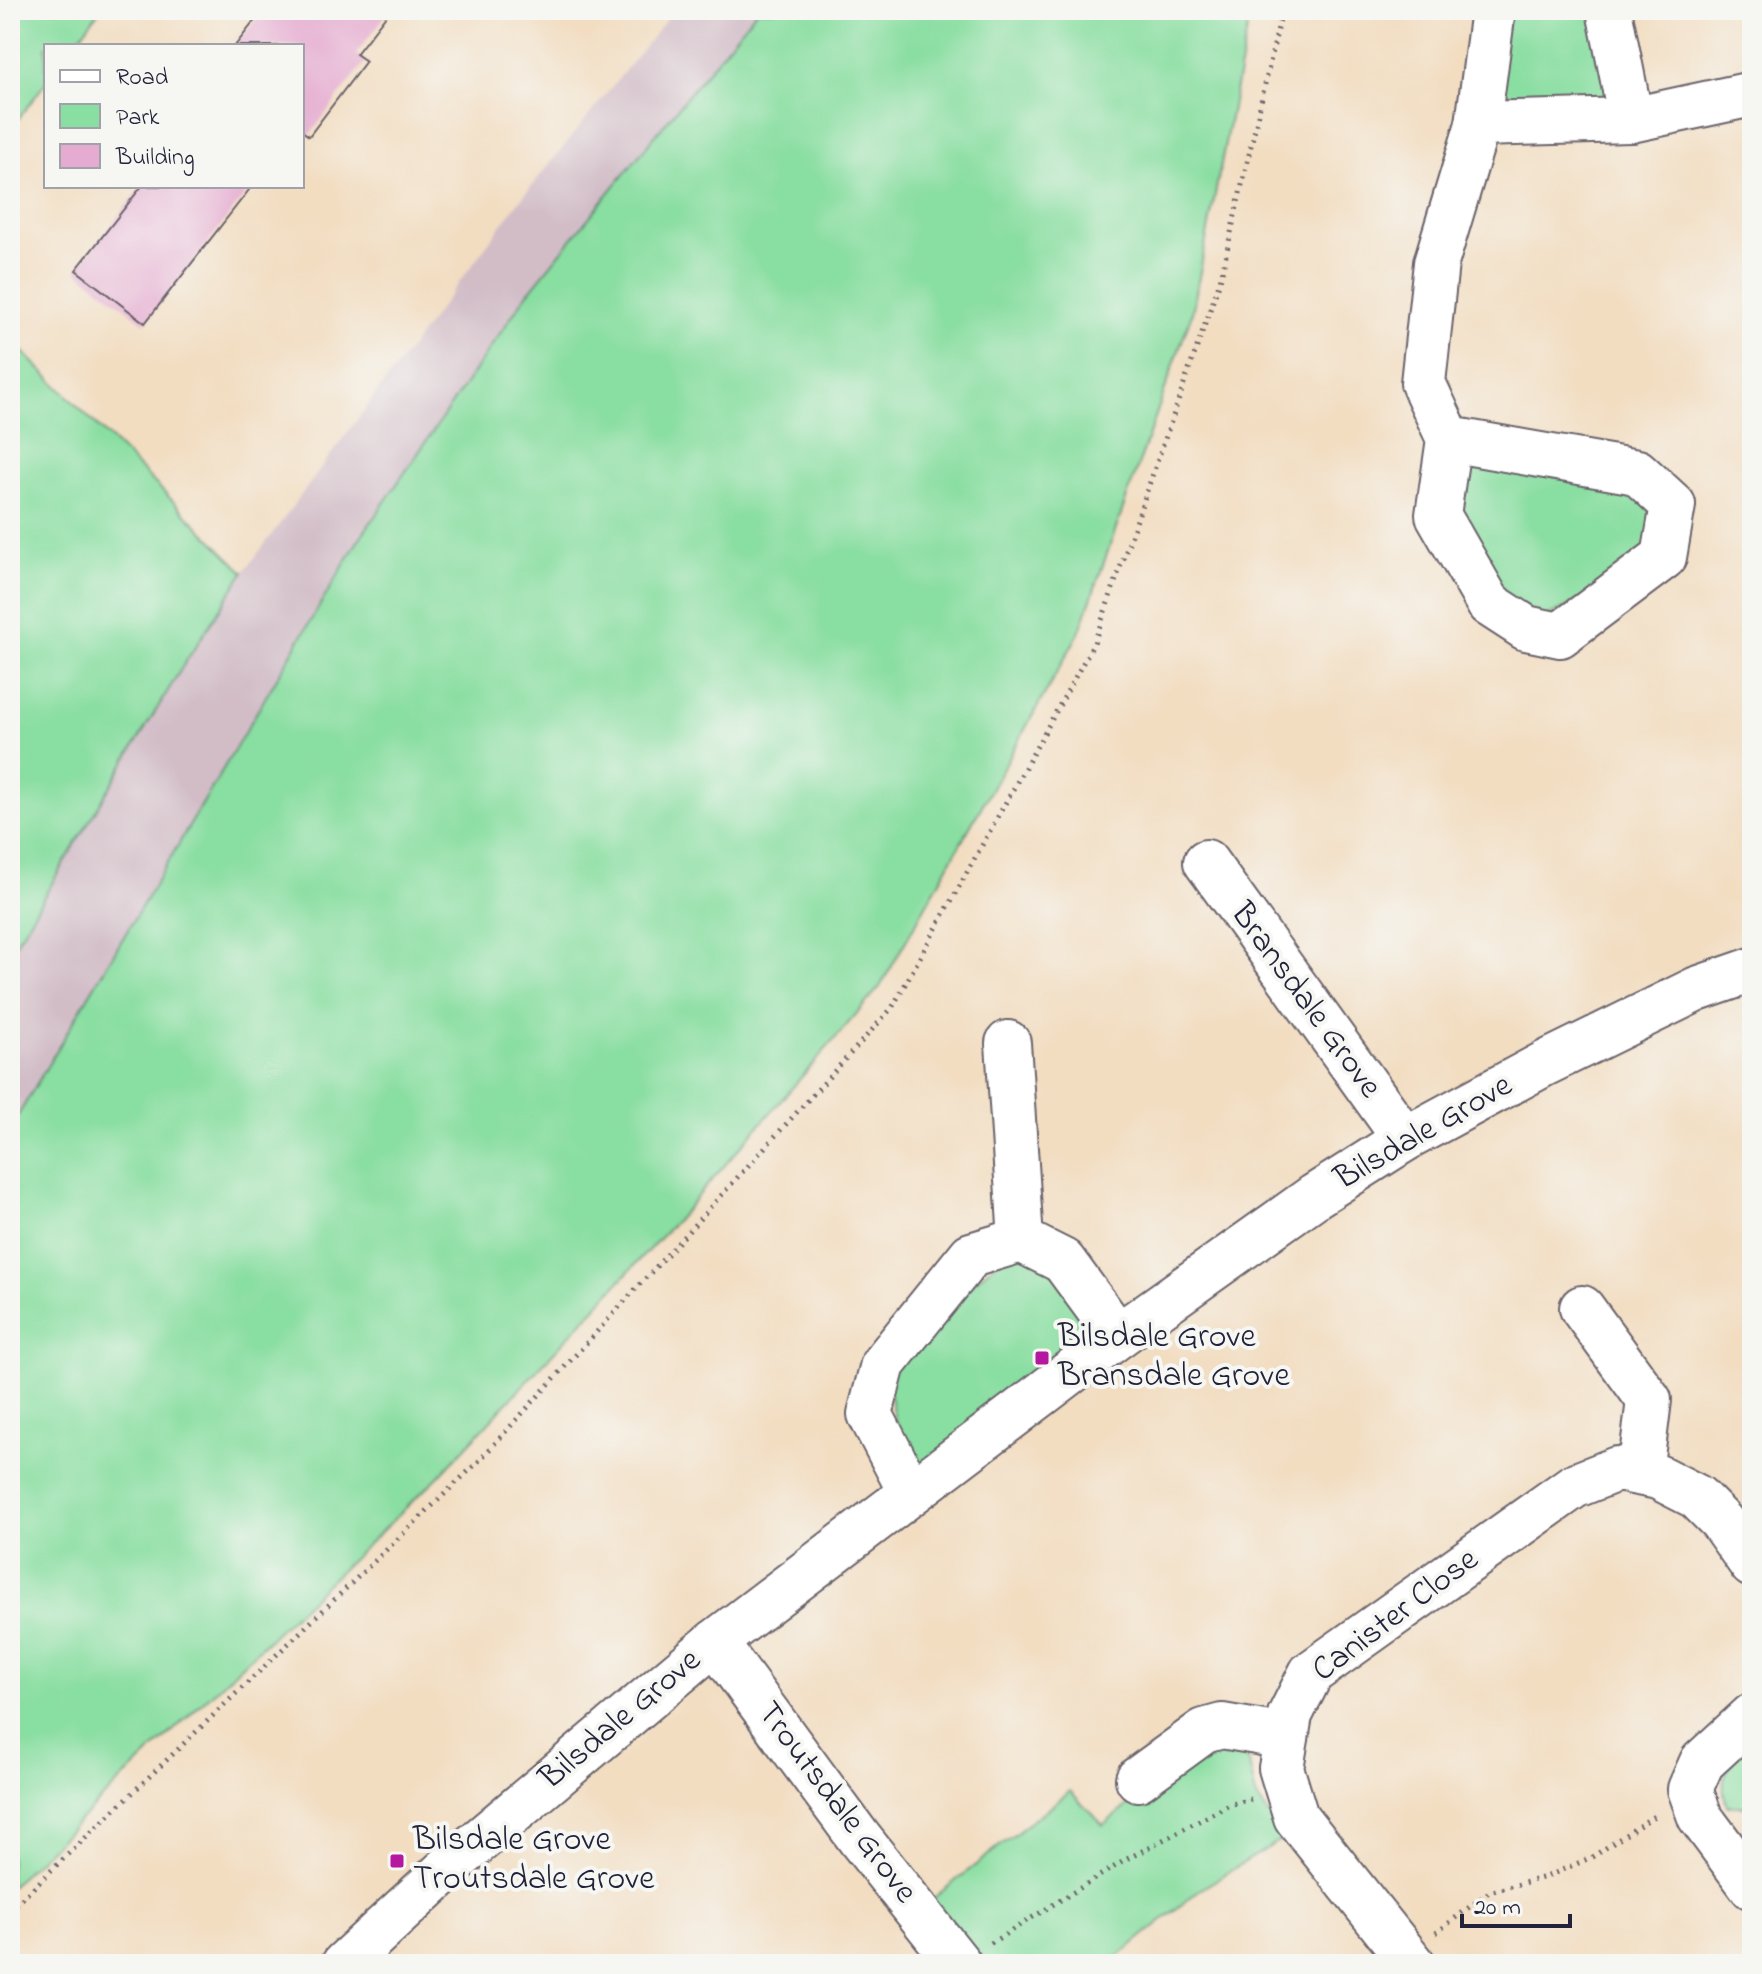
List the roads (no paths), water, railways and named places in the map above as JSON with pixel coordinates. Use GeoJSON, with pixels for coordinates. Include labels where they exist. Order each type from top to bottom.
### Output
{"type":"FeatureCollection","features":[{"type":"Feature","properties":{"kind":"street"},"geometry":{"type":"LineString","coordinates":[[1449,439],[1637,472],[1673,505],[1664,557],[1560,635],[1526,628],[1489,604],[1438,515],[1449,439],[1423,383],[1436,263],[1478,124],[1493,10]]}},
{"type":"Feature","properties":{"kind":"street"},"geometry":{"type":"LineString","coordinates":[[1609,10],[1631,120]]}},
{"type":"Feature","properties":{"kind":"street"},"geometry":{"type":"LineString","coordinates":[[1478,124],[1631,120],[1752,94]]}},
{"type":"Feature","properties":{"kind":"street","name":"Bransdale Grove"},"geometry":{"type":"LineString","coordinates":[[1206,862],[1405,1139]]}},
{"type":"Feature","properties":{"kind":"street","name":"Bilsdale Grove"},"geometry":{"type":"LineString","coordinates":[[344,1964],[460,1857],[715,1642],[1118,1336],[1315,1196],[1405,1139],[1544,1064],[1697,989],[1752,970]]}},
{"type":"Feature","properties":{"kind":"street"},"geometry":{"type":"LineString","coordinates":[[1008,1043],[1021,1240]]}},
{"type":"Feature","properties":{"kind":"street"},"geometry":{"type":"LineString","coordinates":[[910,1491],[870,1414],[883,1364],[971,1255],[1021,1240],[1063,1261],[1118,1336]]}},
{"type":"Feature","properties":{"kind":"street"},"geometry":{"type":"LineString","coordinates":[[1582,1308],[1649,1400],[1640,1473]]}},
{"type":"Feature","properties":{"kind":"street","name":"Canister Close"},"geometry":{"type":"LineString","coordinates":[[1410,1960],[1296,1817],[1281,1768],[1290,1715],[1311,1673],[1574,1486],[1617,1469],[1658,1477],[1697,1497],[1721,1521],[1752,1565]]}},
{"type":"Feature","properties":{"kind":"street","name":"Troutsdale Grove"},"geometry":{"type":"LineString","coordinates":[[715,1642],[859,1838],[972,1957]]}},
{"type":"Feature","properties":{"kind":"street"},"geometry":{"type":"LineString","coordinates":[[1752,1716],[1702,1762],[1690,1789],[1700,1817],[1752,1887]]}},
{"type":"Feature","properties":{"kind":"street"},"geometry":{"type":"LineString","coordinates":[[1138,1779],[1204,1731],[1230,1727],[1286,1737]]}},
{"type":"Feature","properties":{"kind":"place","name":"Bilsdale Grove Bransdale Grove"},"geometry":{"type":"Point","coordinates":[1042,1358]}},
{"type":"Feature","properties":{"kind":"place","name":"Bilsdale Grove Troutsdale Grove"},"geometry":{"type":"Point","coordinates":[397,1861]}}]}
